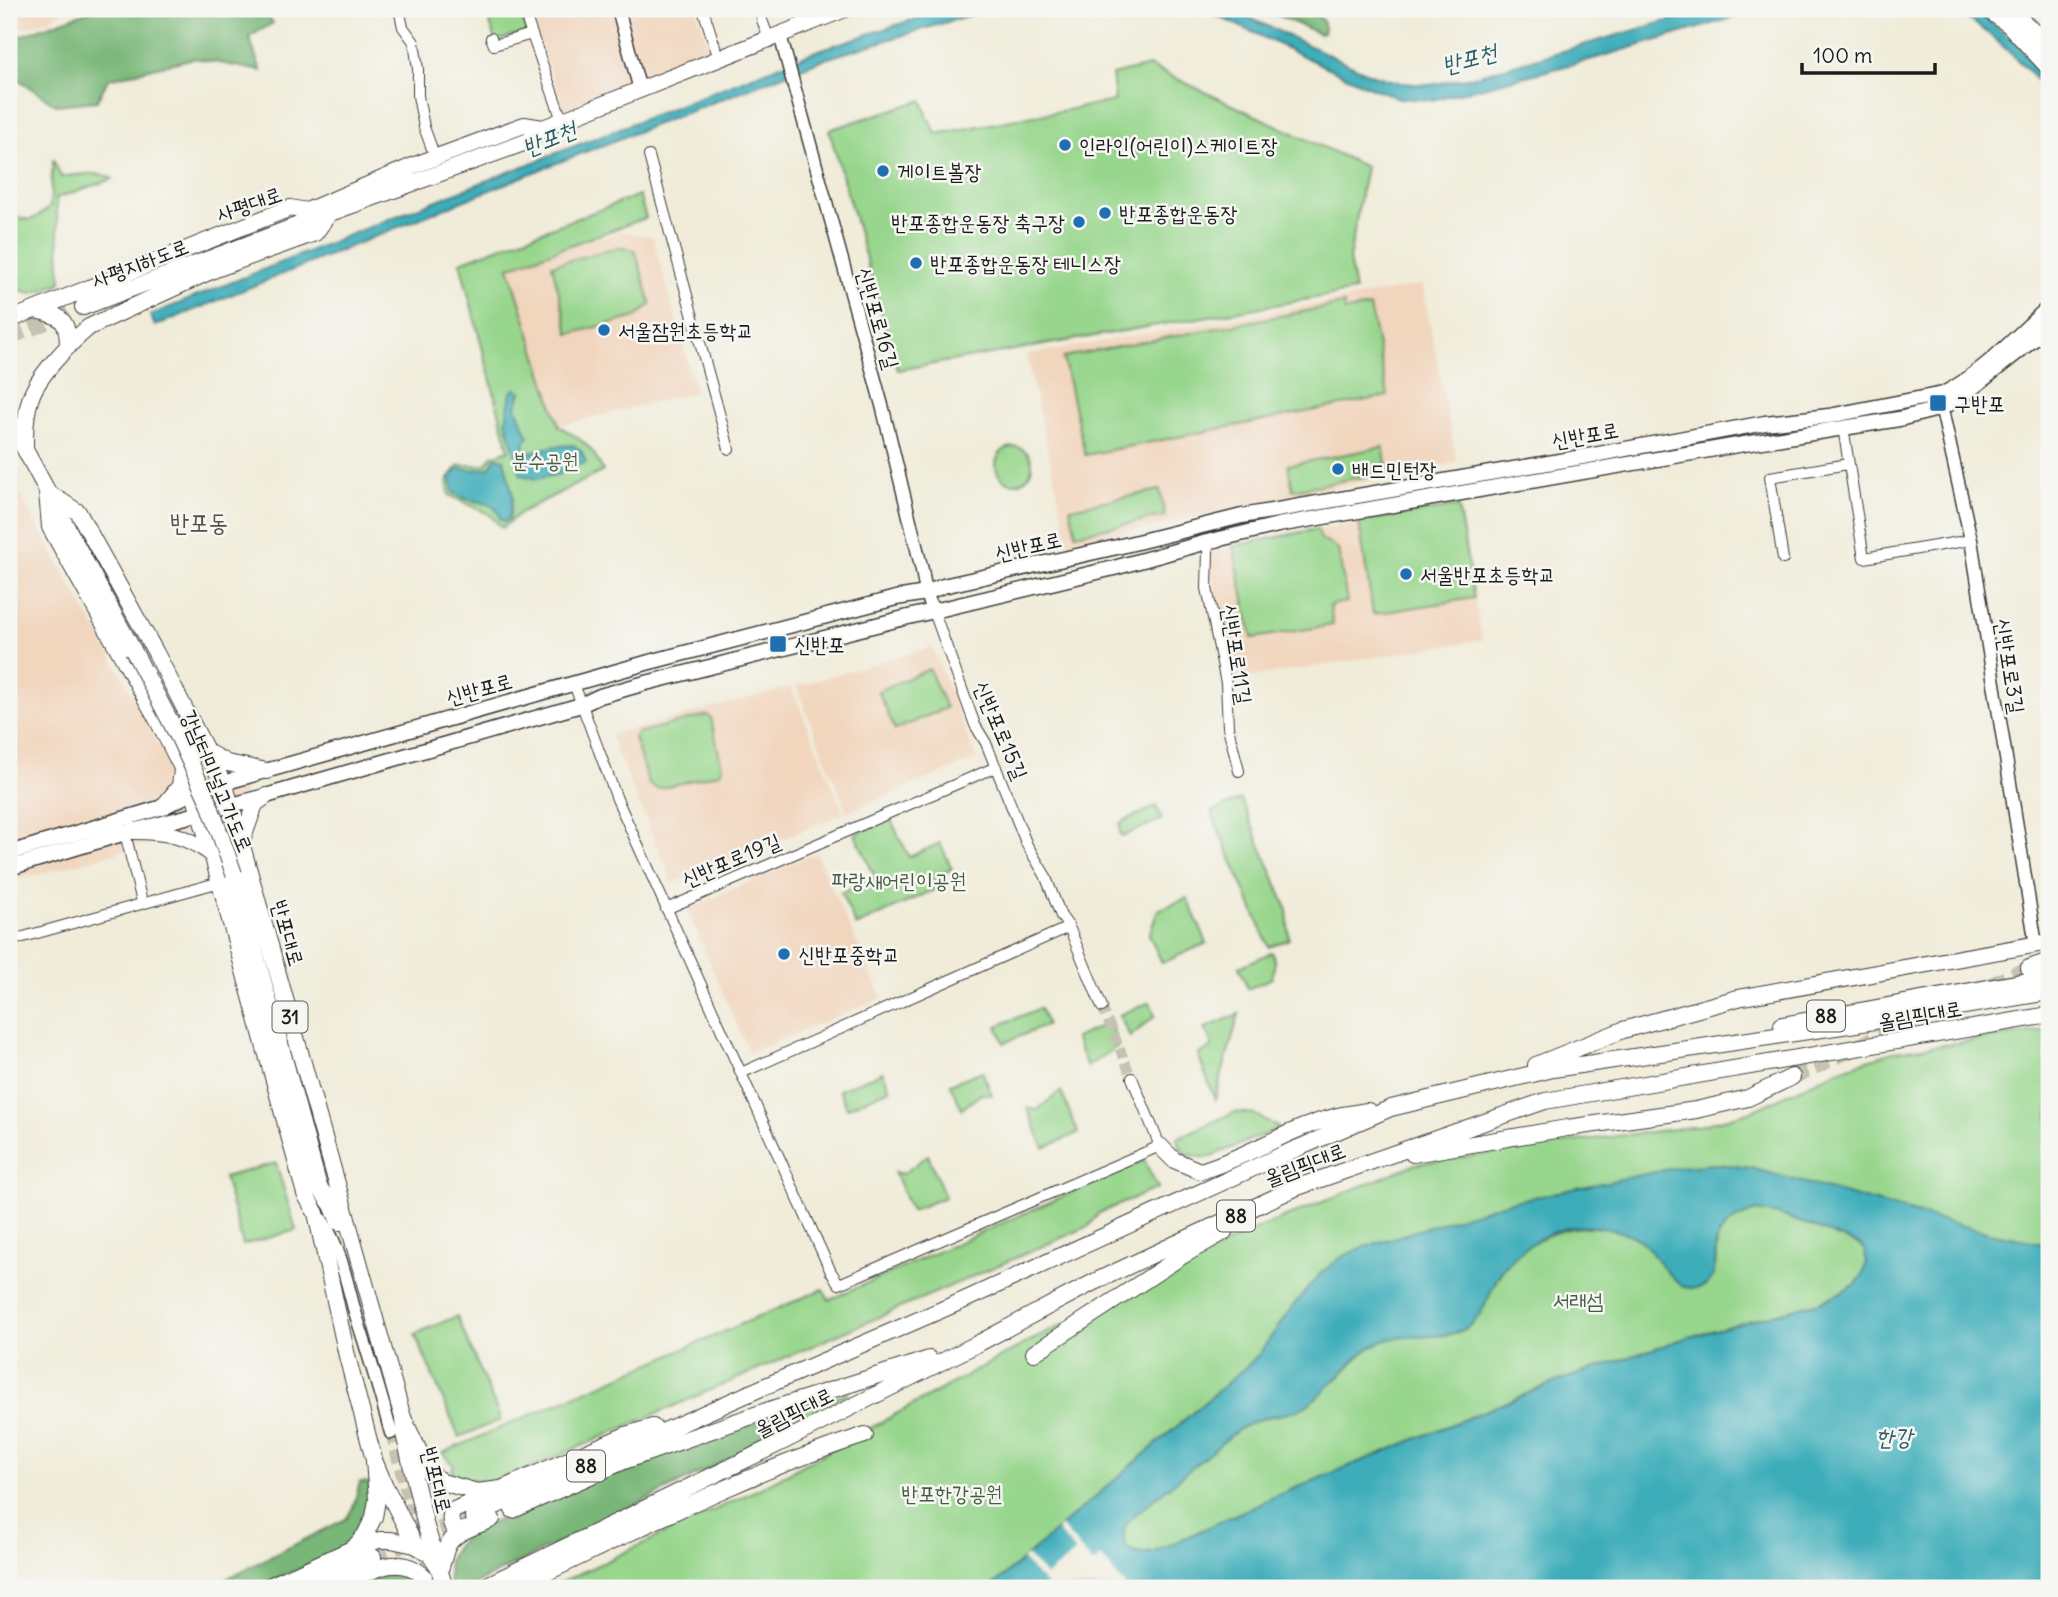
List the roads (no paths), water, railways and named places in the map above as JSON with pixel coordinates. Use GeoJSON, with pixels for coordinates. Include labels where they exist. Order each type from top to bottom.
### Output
{"type":"FeatureCollection","features":[{"type":"Feature","properties":{"kind":"main road","name":"사평대로"},"geometry":{"type":"LineString","coordinates":[[330,213],[529,141],[543,128],[562,120],[845,9]]}},
{"type":"Feature","properties":{"kind":"main road"},"geometry":{"type":"LineString","coordinates":[[1987,9],[2009,25],[2049,68]]}},
{"type":"Feature","properties":{"kind":"main road"},"geometry":{"type":"LineString","coordinates":[[2006,9],[2049,46]]}},
{"type":"Feature","properties":{"kind":"main road"},"geometry":{"type":"LineString","coordinates":[[2023,9],[2049,31]]}},
{"type":"Feature","properties":{"kind":"main road","name":"사평대로"},"geometry":{"type":"LineString","coordinates":[[11,319],[35,310],[82,299],[290,208],[307,211],[435,158],[524,125],[543,128]]}},
{"type":"Feature","properties":{"kind":"main road"},"geometry":{"type":"LineString","coordinates":[[24,450],[30,397],[40,380],[89,327],[213,270],[315,233],[330,213]]}},
{"type":"Feature","properties":{"kind":"main road","name":"사평지하도로"},"geometry":{"type":"LineString","coordinates":[[82,299],[330,213]]}},
{"type":"Feature","properties":{"kind":"main road"},"geometry":{"type":"LineString","coordinates":[[82,299],[76,298],[76,316],[81,324],[89,327]]}},
{"type":"Feature","properties":{"kind":"main road","name":"신반포로"},"geometry":{"type":"LineString","coordinates":[[9,853],[163,807],[192,793],[223,783],[646,663],[895,598],[926,593],[943,586],[1242,516],[1765,423],[1940,401],[2049,307]]}},
{"type":"Feature","properties":{"kind":"main road"},"geometry":{"type":"LineString","coordinates":[[35,310],[51,313],[62,320],[68,330],[68,347]]}},
{"type":"Feature","properties":{"kind":"main road","name":"신반포로"},"geometry":{"type":"LineString","coordinates":[[9,868],[581,705],[600,696],[642,684],[1278,525],[1899,419],[1966,393],[2049,327]]}},
{"type":"Feature","properties":{"kind":"main road","name":"반포대로"},"geometry":{"type":"LineString","coordinates":[[9,420],[47,492],[50,527],[155,715],[200,814],[305,1194],[316,1213],[347,1356],[374,1460],[415,1545]]}},
{"type":"Feature","properties":{"kind":"main road"},"geometry":{"type":"LineString","coordinates":[[9,438],[24,450]]}},
{"type":"Feature","properties":{"kind":"main road","name":"반포대로"},"geometry":{"type":"LineString","coordinates":[[47,492],[78,512],[223,783],[403,1418],[404,1434],[426,1527],[445,1588]]}},
{"type":"Feature","properties":{"kind":"main road","name":"강남터미널고가도로"},"geometry":{"type":"LineString","coordinates":[[47,492],[179,738],[209,803],[234,874],[319,1187]]}},
{"type":"Feature","properties":{"kind":"main road"},"geometry":{"type":"LineString","coordinates":[[155,715],[164,717],[174,713],[178,705],[178,695]]}},
{"type":"Feature","properties":{"kind":"main road"},"geometry":{"type":"LineString","coordinates":[[209,753],[227,763],[267,771]]}},
{"type":"Feature","properties":{"kind":"main road"},"geometry":{"type":"LineString","coordinates":[[163,807],[180,786],[182,770]]}},
{"type":"Feature","properties":{"kind":"main road"},"geometry":{"type":"LineString","coordinates":[[241,843],[254,804],[266,796]]}},
{"type":"Feature","properties":{"kind":"main road"},"geometry":{"type":"LineString","coordinates":[[129,832],[160,832],[182,836],[212,854]]}},
{"type":"Feature","properties":{"kind":"main road"},"geometry":{"type":"LineString","coordinates":[[1488,1084],[1623,1030],[1738,998],[2043,943]]}},
{"type":"Feature","properties":{"kind":"main road"},"geometry":{"type":"LineString","coordinates":[[2029,968],[2049,961]]}},
{"type":"Feature","properties":{"kind":"main road","name":"올림픽대로"},"geometry":{"type":"LineString","coordinates":[[472,1522],[700,1415],[962,1301],[1282,1154],[1391,1108],[1553,1069],[1852,1011],[2049,977]]}},
{"type":"Feature","properties":{"kind":"main road","name":"올림픽대로"},"geometry":{"type":"LineString","coordinates":[[1604,1060],[1856,1024],[2049,992]]}},
{"type":"Feature","properties":{"kind":"main road","name":"올림픽대로"},"geometry":{"type":"LineString","coordinates":[[481,1588],[511,1582],[571,1545],[981,1342],[1094,1282],[1307,1184],[1545,1101],[2049,1015]]}},
{"type":"Feature","properties":{"kind":"main road"},"geometry":{"type":"LineString","coordinates":[[1383,1157],[1696,1110],[1748,1098],[1792,1077]]}},
{"type":"Feature","properties":{"kind":"main road"},"geometry":{"type":"LineString","coordinates":[[1160,1146],[1174,1160],[1200,1171],[1235,1160],[1296,1130],[1331,1118],[1391,1108]]}},
{"type":"Feature","properties":{"kind":"main road"},"geometry":{"type":"LineString","coordinates":[[1034,1353],[1182,1256],[1307,1184]]}},
{"type":"Feature","properties":{"kind":"main road","name":"31"},"geometry":{"type":"LineString","coordinates":[[319,1187],[332,1205],[346,1240],[355,1251]]}},
{"type":"Feature","properties":{"kind":"main road","name":"31"},"geometry":{"type":"LineString","coordinates":[[316,1213],[319,1187]]}},
{"type":"Feature","properties":{"kind":"main road"},"geometry":{"type":"LineString","coordinates":[[700,1415],[626,1435],[452,1511],[451,1522],[457,1532],[472,1522],[624,1461],[775,1408],[981,1342]]}},
{"type":"Feature","properties":{"kind":"main road"},"geometry":{"type":"LineString","coordinates":[[403,1418],[425,1467],[436,1478],[469,1491],[501,1489]]}},
{"type":"Feature","properties":{"kind":"main road"},"geometry":{"type":"LineString","coordinates":[[488,1588],[511,1582],[810,1453],[865,1435]]}},
{"type":"Feature","properties":{"kind":"main road"},"geometry":{"type":"LineString","coordinates":[[265,1588],[354,1548],[371,1525],[376,1509],[378,1490],[374,1460]]}},
{"type":"Feature","properties":{"kind":"main road"},"geometry":{"type":"LineString","coordinates":[[571,1545],[720,1491]]}},
{"type":"Feature","properties":{"kind":"main road"},"geometry":{"type":"LineString","coordinates":[[337,1588],[391,1540],[415,1545],[430,1554],[440,1569],[448,1545],[472,1522]]}},
{"type":"Feature","properties":{"kind":"main road"},"geometry":{"type":"LineString","coordinates":[[354,1548],[392,1564],[417,1570],[426,1582]]}},
{"type":"Feature","properties":{"kind":"main road"},"geometry":{"type":"LineString","coordinates":[[302,1588],[376,1555]]}},
{"type":"Feature","properties":{"kind":"street"},"geometry":{"type":"LineString","coordinates":[[399,9],[403,27],[414,42],[418,96],[424,127],[435,158]]}},
{"type":"Feature","properties":{"kind":"street"},"geometry":{"type":"LineString","coordinates":[[523,9],[562,120]]}},
{"type":"Feature","properties":{"kind":"street"},"geometry":{"type":"LineString","coordinates":[[618,9],[640,90]]}},
{"type":"Feature","properties":{"kind":"street"},"geometry":{"type":"LineString","coordinates":[[704,9],[719,59]]}},
{"type":"Feature","properties":{"kind":"street"},"geometry":{"type":"LineString","coordinates":[[760,9],[774,37]]}},
{"type":"Feature","properties":{"kind":"street"},"geometry":{"type":"LineString","coordinates":[[491,38],[494,45],[532,34]]}},
{"type":"Feature","properties":{"kind":"street","name":"신반포로16길"},"geometry":{"type":"LineString","coordinates":[[774,37],[787,61],[883,409],[926,593],[934,612]]}},
{"type":"Feature","properties":{"kind":"street"},"geometry":{"type":"LineString","coordinates":[[649,156],[729,449]]}},
{"type":"Feature","properties":{"kind":"street","name":"신반포로3길"},"geometry":{"type":"LineString","coordinates":[[1940,401],[1971,540],[2043,943]]}},
{"type":"Feature","properties":{"kind":"street"},"geometry":{"type":"LineString","coordinates":[[1843,427],[1864,558],[1971,540]]}},
{"type":"Feature","properties":{"kind":"street"},"geometry":{"type":"LineString","coordinates":[[1783,559],[1770,477],[1848,464]]}},
{"type":"Feature","properties":{"kind":"street","name":"신반포로11길"},"geometry":{"type":"LineString","coordinates":[[1207,542],[1207,589],[1226,683],[1228,727],[1239,771]]}},
{"type":"Feature","properties":{"kind":"street","name":"신반포로15길"},"geometry":{"type":"LineString","coordinates":[[934,612],[975,725],[986,743],[1027,845],[1045,875],[1061,916],[1069,927],[1102,1007]]}},
{"type":"Feature","properties":{"kind":"street","name":"신반포로19길"},"geometry":{"type":"LineString","coordinates":[[575,684],[617,799],[666,909],[996,767]]}},
{"type":"Feature","properties":{"kind":"street"},"geometry":{"type":"LineString","coordinates":[[129,832],[142,902]]}},
{"type":"Feature","properties":{"kind":"street"},"geometry":{"type":"LineString","coordinates":[[9,941],[220,882]]}},
{"type":"Feature","properties":{"kind":"street"},"geometry":{"type":"LineString","coordinates":[[666,909],[831,1272],[839,1284],[1160,1146],[1132,1078]]}},
{"type":"Feature","properties":{"kind":"street"},"geometry":{"type":"LineString","coordinates":[[741,1073],[1069,927]]}},
{"type":"Feature","properties":{"kind":"street"},"geometry":{"type":"LineString","coordinates":[[316,1213],[327,1227],[365,1338]]}},
{"type":"Feature","properties":{"kind":"street"},"geometry":{"type":"LineString","coordinates":[[362,1276],[365,1338]]}},
{"type":"Feature","properties":{"kind":"street","name":"반포대로"},"geometry":{"type":"LineString","coordinates":[[365,1338],[391,1433]]}},
{"type":"Feature","properties":{"kind":"street","name":"반포대로"},"geometry":{"type":"LineString","coordinates":[[415,1545],[426,1582]]}},
{"type":"Feature","properties":{"kind":"water","name":"반포천"},"geometry":{"type":"Polygon","coordinates":[[[946,9],[990,9],[822,60],[544,168],[155,326],[150,315],[816,51],[946,9]]]}},
{"type":"Feature","properties":{"kind":"water","name":"반포천"},"geometry":{"type":"Polygon","coordinates":[[[1203,9],[1231,9],[1370,74],[1401,83],[1430,85],[1472,77],[1708,9],[1763,9],[1593,59],[1432,100],[1399,98],[1367,86],[1203,9]]]}},
{"type":"Feature","properties":{"kind":"water"},"geometry":{"type":"Polygon","coordinates":[[[1943,9],[1976,10],[2017,44],[2049,82],[2049,96],[2022,64],[1985,31],[1964,17],[1943,9]]]}},
{"type":"Feature","properties":{"kind":"water"},"geometry":{"type":"Polygon","coordinates":[[[515,389],[521,392],[516,408],[529,437],[524,448],[530,452],[574,445],[582,452],[586,463],[565,468],[560,474],[536,479],[521,475],[506,421],[511,392],[515,389]]]}},
{"type":"Feature","properties":{"kind":"water"},"geometry":{"type":"Polygon","coordinates":[[[496,457],[504,459],[513,496],[509,519],[504,522],[491,506],[463,498],[453,492],[450,477],[460,468],[489,468],[496,457]]]}},
{"type":"Feature","properties":{"kind":"water","name":"한강"},"geometry":{"type":"Polygon","coordinates":[[[1716,1164],[1751,1168],[1993,1234],[2049,1244],[2049,1588],[990,1588],[1257,1357],[1292,1307],[1321,1273],[1341,1257],[1361,1248],[1505,1203],[1679,1167],[1716,1164]],[[1756,1211],[1728,1225],[1717,1240],[1711,1279],[1698,1288],[1689,1288],[1672,1278],[1639,1239],[1625,1233],[1572,1227],[1542,1237],[1507,1264],[1480,1314],[1469,1326],[1438,1336],[1402,1337],[1381,1342],[1351,1363],[1304,1407],[1261,1419],[1239,1429],[1130,1519],[1124,1530],[1124,1541],[1135,1553],[1154,1552],[1276,1496],[1558,1381],[1689,1337],[1823,1301],[1855,1285],[1867,1262],[1864,1249],[1858,1244],[1784,1216],[1756,1211]]]}},
{"type":"Feature","properties":{"kind":"tunnel"},"geometry":{"type":"LineString","coordinates":[[9,337],[83,307]]}},
{"type":"Feature","properties":{"kind":"tunnel"},"geometry":{"type":"LineString","coordinates":[[1991,985],[2029,968]]}},
{"type":"Feature","properties":{"kind":"tunnel"},"geometry":{"type":"LineString","coordinates":[[1102,1007],[1132,1078]]}},
{"type":"Feature","properties":{"kind":"tunnel"},"geometry":{"type":"LineString","coordinates":[[1792,1077],[1926,1015]]}},
{"type":"Feature","properties":{"kind":"tunnel"},"geometry":{"type":"LineString","coordinates":[[391,1433],[413,1518],[436,1588]]}},
{"type":"Feature","properties":{"kind":"tunnel"},"geometry":{"type":"LineString","coordinates":[[373,1557],[473,1516]]}},
{"type":"Feature","properties":{"kind":"place","name":"인라인(어린이)스케이트장"},"geometry":{"type":"Point","coordinates":[1065,145]}},
{"type":"Feature","properties":{"kind":"place","name":"게이트볼장"},"geometry":{"type":"Point","coordinates":[883,171]}},
{"type":"Feature","properties":{"kind":"place","name":"반포종합운동장"},"geometry":{"type":"Point","coordinates":[1105,213]}},
{"type":"Feature","properties":{"kind":"place","name":"반포종합운동장 축구장"},"geometry":{"type":"Point","coordinates":[1079,222]}},
{"type":"Feature","properties":{"kind":"place","name":"반포종합운동장 테니스장"},"geometry":{"type":"Point","coordinates":[916,263]}},
{"type":"Feature","properties":{"kind":"place","name":"서울잠원초등학교"},"geometry":{"type":"Point","coordinates":[604,330]}},
{"type":"Feature","properties":{"kind":"place","name":"구반포"},"geometry":{"type":"Point","coordinates":[1938,403]}},
{"type":"Feature","properties":{"kind":"place","name":"배드민턴장"},"geometry":{"type":"Point","coordinates":[1338,469]}},
{"type":"Feature","properties":{"kind":"place","name":"서울반포초등학교"},"geometry":{"type":"Point","coordinates":[1406,574]}},
{"type":"Feature","properties":{"kind":"place","name":"신반포"},"geometry":{"type":"Point","coordinates":[778,644]}},
{"type":"Feature","properties":{"kind":"place","name":"신반포중학교"},"geometry":{"type":"Point","coordinates":[784,954]}},
{"type":"Feature","properties":{"kind":"district","name":"반포동"},"geometry":{"type":"Point","coordinates":[199,522]}},
{"type":"Feature","properties":{"kind":"park label","name":"분수공원"},"geometry":{"type":"Point","coordinates":[545,460]}},
{"type":"Feature","properties":{"kind":"park label","name":"파랑새어린이공원"},"geometry":{"type":"Point","coordinates":[899,880]}},
{"type":"Feature","properties":{"kind":"park label","name":"서래섬"},"geometry":{"type":"Point","coordinates":[1578,1300]}},
{"type":"Feature","properties":{"kind":"park label","name":"반포한강공원"},"geometry":{"type":"Point","coordinates":[952,1493]}}]}
